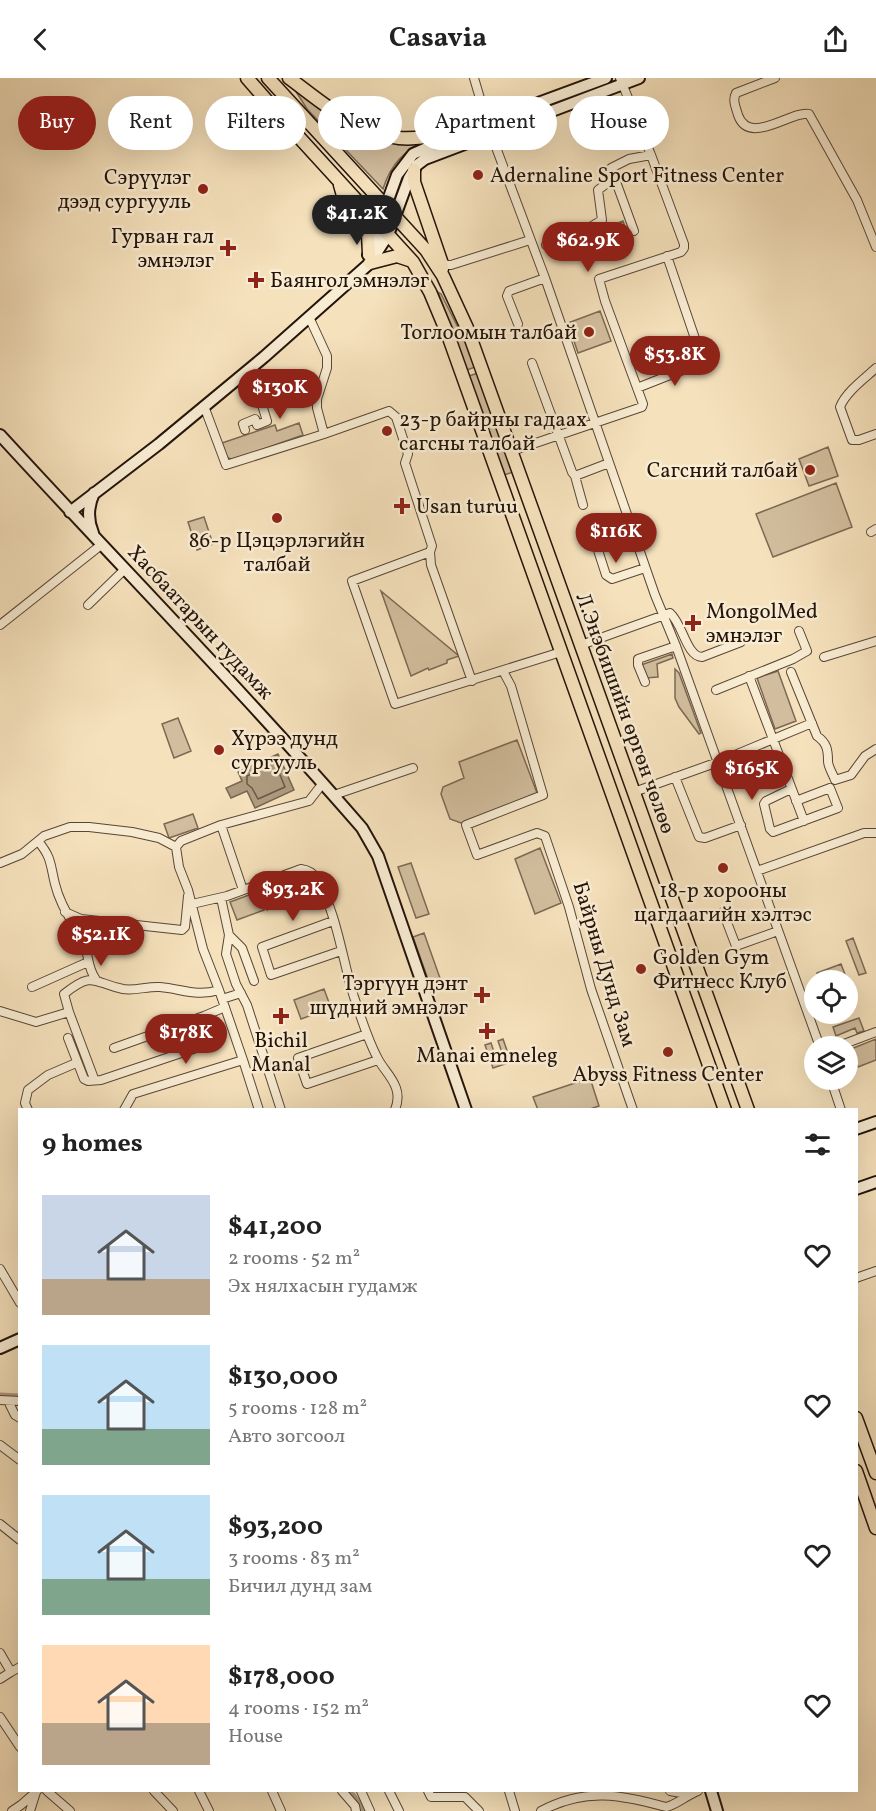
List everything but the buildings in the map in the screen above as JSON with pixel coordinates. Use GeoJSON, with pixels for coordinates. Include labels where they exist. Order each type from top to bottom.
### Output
{"type":"FeatureCollection","features":[{"type":"Feature","properties":{"kind":"main road","name":"Л.Энэбишийн өргөн чөлөө"},"geometry":{"type":"LineString","coordinates":[[247,78],[413,262],[430,292],[448,335],[724,1108]]}},
{"type":"Feature","properties":{"kind":"main road","name":"Л.Энэбишийн өргөн чөлөө"},"geometry":{"type":"LineString","coordinates":[[268,78],[426,250],[444,279],[466,328],[512,451],[747,1108]]}},
{"type":"Feature","properties":{"kind":"main road"},"geometry":{"type":"LineString","coordinates":[[289,78],[357,126],[374,133],[401,138],[414,136]]}},
{"type":"Feature","properties":{"kind":"main road"},"geometry":{"type":"LineString","coordinates":[[414,170],[414,182],[441,261],[444,279],[430,292]]}},
{"type":"Feature","properties":{"kind":"main road"},"geometry":{"type":"LineString","coordinates":[[339,181],[344,199],[368,234],[370,259],[397,256],[413,262]]}},
{"type":"Feature","properties":{"kind":"main road"},"geometry":{"type":"LineString","coordinates":[[513,516],[532,509]]}},
{"type":"Feature","properties":{"kind":"main road"},"geometry":{"type":"LineString","coordinates":[[665,941],[673,946],[678,945],[685,937]]}},
{"type":"Feature","properties":{"kind":"main road"},"geometry":{"type":"LineString","coordinates":[[858,1424],[876,1473]]}},
{"type":"Feature","properties":{"kind":"main road"},"geometry":{"type":"LineString","coordinates":[[858,1474],[869,1483],[876,1479]]}},
{"type":"Feature","properties":{"kind":"main road"},"geometry":{"type":"LineString","coordinates":[[858,1474],[876,1528]]}},
{"type":"Feature","properties":{"kind":"street"},"geometry":{"type":"LineString","coordinates":[[474,78],[479,96]]}},
{"type":"Feature","properties":{"kind":"street"},"geometry":{"type":"LineString","coordinates":[[557,96],[606,78]]}},
{"type":"Feature","properties":{"kind":"street"},"geometry":{"type":"LineString","coordinates":[[557,107],[621,81],[639,78]]}},
{"type":"Feature","properties":{"kind":"street"},"geometry":{"type":"LineString","coordinates":[[775,78],[736,93],[734,101],[741,122],[747,126],[765,127],[802,113],[809,114],[857,200],[876,247]]}},
{"type":"Feature","properties":{"kind":"street"},"geometry":{"type":"LineString","coordinates":[[512,451],[642,407],[643,404],[599,279],[681,252],[684,244],[621,81]]}},
{"type":"Feature","properties":{"kind":"street"},"geometry":{"type":"LineString","coordinates":[[370,259],[379,225],[397,175],[413,154],[422,150]]}},
{"type":"Feature","properties":{"kind":"street"},"geometry":{"type":"LineString","coordinates":[[70,512],[95,490],[159,444],[358,274],[388,235],[414,170],[425,159],[448,150]]}},
{"type":"Feature","properties":{"kind":"street"},"geometry":{"type":"LineString","coordinates":[[496,150],[545,278],[645,568],[676,646],[816,1036]]}},
{"type":"Feature","properties":{"kind":"street"},"geometry":{"type":"LineString","coordinates":[[634,231],[611,168],[629,159],[651,155]]}},
{"type":"Feature","properties":{"kind":"street"},"geometry":{"type":"LineString","coordinates":[[546,245],[558,241],[562,249],[589,239],[587,229],[602,219],[598,190],[614,178]]}},
{"type":"Feature","properties":{"kind":"street"},"geometry":{"type":"LineString","coordinates":[[441,261],[451,265],[530,240]]}},
{"type":"Feature","properties":{"kind":"street"},"geometry":{"type":"LineString","coordinates":[[637,388],[703,362],[667,256]]}},
{"type":"Feature","properties":{"kind":"street"},"geometry":{"type":"LineString","coordinates":[[518,324],[507,296],[508,291],[545,278]]}},
{"type":"Feature","properties":{"kind":"street"},"geometry":{"type":"LineString","coordinates":[[309,317],[327,356],[327,368],[317,399],[324,434]]}},
{"type":"Feature","properties":{"kind":"street"},"geometry":{"type":"LineString","coordinates":[[531,363],[575,476],[583,505]]}},
{"type":"Feature","properties":{"kind":"street"},"geometry":{"type":"LineString","coordinates":[[876,368],[840,407],[852,440],[876,434]]}},
{"type":"Feature","properties":{"kind":"street"},"geometry":{"type":"LineString","coordinates":[[245,430],[243,424],[255,419],[257,425],[267,421],[258,392]]}},
{"type":"Feature","properties":{"kind":"street"},"geometry":{"type":"LineString","coordinates":[[204,406],[226,465],[389,411],[396,417],[408,454],[405,463],[432,546],[431,565],[472,681]]}},
{"type":"Feature","properties":{"kind":"street","name":"Хасбаатарын гудамж"},"geometry":{"type":"LineString","coordinates":[[0,435],[323,783],[362,828],[378,856],[465,1108]]}},
{"type":"Feature","properties":{"kind":"street"},"geometry":{"type":"LineString","coordinates":[[575,476],[609,464]]}},
{"type":"Feature","properties":{"kind":"street"},"geometry":{"type":"LineString","coordinates":[[0,625],[99,541],[91,530],[88,511],[95,490]]}},
{"type":"Feature","properties":{"kind":"street"},"geometry":{"type":"LineString","coordinates":[[596,544],[606,575],[612,579],[645,568]]}},
{"type":"Feature","properties":{"kind":"street"},"geometry":{"type":"LineString","coordinates":[[430,552],[352,581],[396,704],[561,652]]}},
{"type":"Feature","properties":{"kind":"street"},"geometry":{"type":"LineString","coordinates":[[88,605],[125,569]]}},
{"type":"Feature","properties":{"kind":"street"},"geometry":{"type":"LineString","coordinates":[[580,645],[672,614],[692,653],[697,656],[705,656],[741,642]]}},
{"type":"Feature","properties":{"kind":"street"},"geometry":{"type":"LineString","coordinates":[[716,690],[793,659],[807,651],[799,631]]}},
{"type":"Feature","properties":{"kind":"street"},"geometry":{"type":"LineString","coordinates":[[824,657],[876,641]]}},
{"type":"Feature","properties":{"kind":"street"},"geometry":{"type":"LineString","coordinates":[[645,682],[638,659],[676,646]]}},
{"type":"Feature","properties":{"kind":"street","name":"Байрны Дунд Зам"},"geometry":{"type":"LineString","coordinates":[[503,671],[511,686],[543,795],[466,825],[477,855],[537,833],[545,836],[569,907],[591,989],[632,1108]]}},
{"type":"Feature","properties":{"kind":"street"},"geometry":{"type":"LineString","coordinates":[[791,672],[817,736],[824,742],[828,751],[828,764],[835,780],[851,775],[865,756],[876,749]]}},
{"type":"Feature","properties":{"kind":"street"},"geometry":{"type":"LineString","coordinates":[[749,676],[804,821]]}},
{"type":"Feature","properties":{"kind":"street"},"geometry":{"type":"LineString","coordinates":[[634,792],[718,762],[812,723]]}},
{"type":"Feature","properties":{"kind":"street"},"geometry":{"type":"LineString","coordinates":[[334,795],[413,768]]}},
{"type":"Feature","properties":{"kind":"street"},"geometry":{"type":"LineString","coordinates":[[675,777],[699,837],[705,838],[741,825]]}},
{"type":"Feature","properties":{"kind":"street"},"geometry":{"type":"LineString","coordinates":[[258,1108],[203,949],[188,890],[179,867],[176,848],[182,841],[221,825],[309,801],[323,783]]}},
{"type":"Feature","properties":{"kind":"street"},"geometry":{"type":"LineString","coordinates":[[791,789],[766,801],[770,829],[773,832],[838,808],[830,788],[796,801]]}},
{"type":"Feature","properties":{"kind":"street"},"geometry":{"type":"LineString","coordinates":[[221,825],[243,890]]}},
{"type":"Feature","properties":{"kind":"street"},"geometry":{"type":"LineString","coordinates":[[0,863],[22,854],[44,836],[70,827],[89,827],[159,838],[176,848]]}},
{"type":"Feature","properties":{"kind":"street"},"geometry":{"type":"LineString","coordinates":[[757,871],[864,833],[876,833]]}},
{"type":"Feature","properties":{"kind":"street"},"geometry":{"type":"LineString","coordinates":[[38,841],[50,858],[55,884],[65,912],[85,948],[89,969],[94,978]]}},
{"type":"Feature","properties":{"kind":"street"},"geometry":{"type":"LineString","coordinates":[[192,904],[221,898],[302,869],[308,870],[316,877],[333,921],[353,994],[367,1034],[378,1060],[397,1089],[399,1101],[396,1108]]}},
{"type":"Feature","properties":{"kind":"street"},"geometry":{"type":"LineString","coordinates":[[65,912],[93,921],[182,930],[185,927],[188,890]]}},
{"type":"Feature","properties":{"kind":"street"},"geometry":{"type":"LineString","coordinates":[[221,898],[229,935],[226,954],[247,1005],[280,1108]]}},
{"type":"Feature","properties":{"kind":"street"},"geometry":{"type":"LineString","coordinates":[[723,912],[736,946],[778,931]]}},
{"type":"Feature","properties":{"kind":"street"},"geometry":{"type":"LineString","coordinates":[[333,921],[262,947],[271,975],[341,951]]}},
{"type":"Feature","properties":{"kind":"street"},"geometry":{"type":"LineString","coordinates":[[229,935],[242,948],[254,981]]}},
{"type":"Feature","properties":{"kind":"street"},"geometry":{"type":"LineString","coordinates":[[32,987],[88,962]]}},
{"type":"Feature","properties":{"kind":"street"},"geometry":{"type":"LineString","coordinates":[[93,1076],[64,994],[84,981],[94,978],[123,989],[159,987],[222,999]]}},
{"type":"Feature","properties":{"kind":"street"},"geometry":{"type":"LineString","coordinates":[[114,1048],[204,1016],[222,999],[241,993]]}},
{"type":"Feature","properties":{"kind":"street"},"geometry":{"type":"LineString","coordinates":[[0,1011],[36,1022],[69,1011]]}},
{"type":"Feature","properties":{"kind":"street"},"geometry":{"type":"LineString","coordinates":[[68,1038],[84,1079],[101,1080],[208,1044],[210,1038],[204,1016]]}},
{"type":"Feature","properties":{"kind":"street"},"geometry":{"type":"LineString","coordinates":[[858,1039],[876,1032]]}},
{"type":"Feature","properties":{"kind":"street"},"geometry":{"type":"LineString","coordinates":[[367,1034],[298,1058],[307,1084],[378,1060]]}},
{"type":"Feature","properties":{"kind":"street"},"geometry":{"type":"LineString","coordinates":[[130,1106],[133,1094],[243,1060]]}},
{"type":"Feature","properties":{"kind":"street"},"geometry":{"type":"LineString","coordinates":[[27,1108],[28,1090],[48,1075],[76,1063]]}},
{"type":"Feature","properties":{"kind":"street"},"geometry":{"type":"LineString","coordinates":[[834,1090],[840,1108]]}},
{"type":"Feature","properties":{"kind":"street"},"geometry":{"type":"LineString","coordinates":[[858,1128],[876,1122]]}},
{"type":"Feature","properties":{"kind":"street"},"geometry":{"type":"LineString","coordinates":[[858,1188],[876,1182]]}},
{"type":"Feature","properties":{"kind":"street"},"geometry":{"type":"LineString","coordinates":[[0,1269],[18,1300]]}},
{"type":"Feature","properties":{"kind":"street"},"geometry":{"type":"LineString","coordinates":[[858,1277],[876,1271]]}},
{"type":"Feature","properties":{"kind":"street"},"geometry":{"type":"LineString","coordinates":[[0,1348],[18,1340]]}},
{"type":"Feature","properties":{"kind":"street"},"geometry":{"type":"LineString","coordinates":[[4,1400],[18,1417]]}},
{"type":"Feature","properties":{"kind":"street"},"geometry":{"type":"LineString","coordinates":[[0,1445],[18,1458]]}},
{"type":"Feature","properties":{"kind":"street"},"geometry":{"type":"LineString","coordinates":[[0,1524],[18,1538]]}},
{"type":"Feature","properties":{"kind":"street"},"geometry":{"type":"LineString","coordinates":[[0,1653],[11,1672]]}},
{"type":"Feature","properties":{"kind":"street"},"geometry":{"type":"LineString","coordinates":[[0,1679],[18,1668]]}},
{"type":"Feature","properties":{"kind":"street"},"geometry":{"type":"LineString","coordinates":[[0,1718],[18,1744]]}},
{"type":"Feature","properties":{"kind":"street"},"geometry":{"type":"LineString","coordinates":[[12,1811],[36,1792]]}},
{"type":"Feature","properties":{"kind":"street"},"geometry":{"type":"LineString","coordinates":[[30,1811],[37,1792]]}},
{"type":"Feature","properties":{"kind":"street"},"geometry":{"type":"LineString","coordinates":[[48,1792],[70,1811]]}},
{"type":"Feature","properties":{"kind":"street"},"geometry":{"type":"LineString","coordinates":[[155,1792],[173,1811]]}},
{"type":"Feature","properties":{"kind":"street"},"geometry":{"type":"LineString","coordinates":[[200,1792],[209,1811]]}},
{"type":"Feature","properties":{"kind":"street"},"geometry":{"type":"LineString","coordinates":[[272,1792],[281,1811]]}},
{"type":"Feature","properties":{"kind":"street"},"geometry":{"type":"LineString","coordinates":[[343,1792],[355,1806],[356,1811]]}},
{"type":"Feature","properties":{"kind":"street"},"geometry":{"type":"LineString","coordinates":[[361,1792],[370,1811]]}},
{"type":"Feature","properties":{"kind":"street"},"geometry":{"type":"LineString","coordinates":[[390,1792],[399,1811]]}},
{"type":"Feature","properties":{"kind":"street"},"geometry":{"type":"LineString","coordinates":[[428,1792],[431,1797],[464,1794],[479,1811]]}},
{"type":"Feature","properties":{"kind":"street"},"geometry":{"type":"LineString","coordinates":[[509,1792],[515,1811]]}},
{"type":"Feature","properties":{"kind":"street"},"geometry":{"type":"LineString","coordinates":[[675,1792],[689,1795]]}},
{"type":"Feature","properties":{"kind":"street"},"geometry":{"type":"LineString","coordinates":[[541,1811],[566,1800],[595,1795],[622,1795],[666,1807],[672,1806],[696,1792]]}},
{"type":"Feature","properties":{"kind":"street"},"geometry":{"type":"LineString","coordinates":[[711,1792],[717,1811]]}},
{"type":"Feature","properties":{"kind":"shaded area"},"geometry":{"type":"Polygon","coordinates":[[[306,97],[318,105],[318,121],[307,109],[306,97]]]}},
{"type":"Feature","properties":{"kind":"shaded area"},"geometry":{"type":"Polygon","coordinates":[[[414,140],[414,147],[394,165],[383,189],[346,150],[402,150],[402,141],[414,140]]]}},
{"type":"Feature","properties":{"kind":"shaded area"},"geometry":{"type":"Polygon","coordinates":[[[623,221],[627,232],[603,241],[599,230],[623,221]]]}},
{"type":"Feature","properties":{"kind":"shaded area"},"geometry":{"type":"Polygon","coordinates":[[[438,292],[465,341],[475,367],[467,370],[438,292]]]}},
{"type":"Feature","properties":{"kind":"shaded area","name":"Тоглоомын талбай"},"geometry":{"type":"Polygon","coordinates":[[[600,311],[611,341],[578,353],[568,323],[600,311]]]}},
{"type":"Feature","properties":{"kind":"shaded area"},"geometry":{"type":"Polygon","coordinates":[[[478,373],[513,472],[504,475],[469,376],[478,373]]]}},
{"type":"Feature","properties":{"kind":"shaded area"},"geometry":{"type":"Polygon","coordinates":[[[299,423],[303,435],[232,460],[227,457],[222,443],[275,425],[277,431],[299,423]]]}},
{"type":"Feature","properties":{"kind":"shaded area"},"geometry":{"type":"Polygon","coordinates":[[[828,447],[838,476],[809,486],[799,459],[828,447]]]}},
{"type":"Feature","properties":{"kind":"shaded area"},"geometry":{"type":"Polygon","coordinates":[[[836,483],[852,527],[773,557],[756,514],[836,483]]]}},
{"type":"Feature","properties":{"kind":"shaded area"},"geometry":{"type":"Polygon","coordinates":[[[204,517],[213,544],[197,550],[188,522],[204,517]]]}},
{"type":"Feature","properties":{"kind":"shaded area"},"geometry":{"type":"Polygon","coordinates":[[[381,591],[459,656],[447,660],[447,663],[411,676],[381,591]]]}},
{"type":"Feature","properties":{"kind":"shaded area"},"geometry":{"type":"Polygon","coordinates":[[[672,654],[673,658],[657,664],[658,677],[645,678],[641,665],[672,654]]]}},
{"type":"Feature","properties":{"kind":"shaded area"},"geometry":{"type":"Polygon","coordinates":[[[675,669],[679,673],[701,733],[699,734],[675,698],[675,669]]]}},
{"type":"Feature","properties":{"kind":"shaded area"},"geometry":{"type":"Polygon","coordinates":[[[778,671],[796,721],[775,729],[757,678],[778,671]]]}},
{"type":"Feature","properties":{"kind":"shaded area"},"geometry":{"type":"Polygon","coordinates":[[[178,718],[191,751],[174,758],[162,724],[178,718]]]}},
{"type":"Feature","properties":{"kind":"shaded area"},"geometry":{"type":"Polygon","coordinates":[[[517,740],[537,793],[461,823],[450,819],[441,794],[443,787],[464,778],[459,762],[517,740]]]}},
{"type":"Feature","properties":{"kind":"shaded area"},"geometry":{"type":"Polygon","coordinates":[[[193,814],[198,828],[169,838],[164,824],[193,814]]]}},
{"type":"Feature","properties":{"kind":"shaded area"},"geometry":{"type":"Polygon","coordinates":[[[540,848],[561,903],[535,914],[515,859],[540,848]]]}},
{"type":"Feature","properties":{"kind":"shaded area"},"geometry":{"type":"Polygon","coordinates":[[[411,863],[429,914],[416,918],[398,867],[411,863]]]}},
{"type":"Feature","properties":{"kind":"shaded area"},"geometry":{"type":"Polygon","coordinates":[[[280,882],[288,901],[267,910],[259,891],[280,882]]]}},
{"type":"Feature","properties":{"kind":"shaded area"},"geometry":{"type":"Polygon","coordinates":[[[257,892],[264,910],[237,920],[230,902],[257,892]]]}},
{"type":"Feature","properties":{"kind":"shaded area"},"geometry":{"type":"Polygon","coordinates":[[[424,933],[441,981],[430,985],[413,937],[424,933]]]}},
{"type":"Feature","properties":{"kind":"shaded area"},"geometry":{"type":"Polygon","coordinates":[[[853,938],[866,973],[859,975],[846,941],[853,938]]]}},
{"type":"Feature","properties":{"kind":"shaded area"},"geometry":{"type":"Polygon","coordinates":[[[841,964],[843,970],[825,970],[841,964]]]}},
{"type":"Feature","properties":{"kind":"shaded area"},"geometry":{"type":"Polygon","coordinates":[[[324,989],[331,1008],[301,1019],[294,1000],[324,989]]]}},
{"type":"Feature","properties":{"kind":"shaded area"},"geometry":{"type":"Polygon","coordinates":[[[858,1018],[864,1031],[857,1033],[855,1028],[836,1036],[833,1027],[842,1024],[858,1024],[858,1018]]]}},
{"type":"Feature","properties":{"kind":"shaded area"},"geometry":{"type":"Polygon","coordinates":[[[503,1039],[511,1062],[493,1068],[485,1045],[491,1043],[497,1061],[504,1058],[498,1041],[503,1039]]]}},
{"type":"Feature","properties":{"kind":"shaded area"},"geometry":{"type":"Polygon","coordinates":[[[876,1039],[876,1060],[858,1067],[858,1046],[876,1039]]]}},
{"type":"Feature","properties":{"kind":"shaded area"},"geometry":{"type":"Polygon","coordinates":[[[590,1078],[599,1106],[593,1108],[537,1108],[533,1097],[590,1078]]]}},
{"type":"Feature","properties":{"kind":"water"},"geometry":{"type":"Polygon","coordinates":[[[278,754],[294,790],[255,808],[247,791],[231,798],[226,788],[242,781],[238,772],[278,754]]]}},
{"type":"Feature","properties":{"kind":"waterway"},"geometry":{"type":"LineString","coordinates":[[0,1396],[18,1397]]}},
{"type":"Feature","properties":{"kind":"waterway"},"geometry":{"type":"LineString","coordinates":[[350,1792],[364,1811]]}},
{"type":"Feature","properties":{"kind":"place","name":"Adernaline Sport Fitness Center"},"geometry":{"type":"Point","coordinates":[478,175]}},
{"type":"Feature","properties":{"kind":"place","name":"Сэрүүлэг дээд сургууль"},"geometry":{"type":"Point","coordinates":[203,189]}},
{"type":"Feature","properties":{"kind":"place","name":"Гурван гал эмнэлэг"},"geometry":{"type":"Point","coordinates":[228,248]}},
{"type":"Feature","properties":{"kind":"place","name":"Баянгол эмнэлэг"},"geometry":{"type":"Point","coordinates":[256,280]}},
{"type":"Feature","properties":{"kind":"place","name":"Тоглоомын талбай"},"geometry":{"type":"Point","coordinates":[589,332]}},
{"type":"Feature","properties":{"kind":"place","name":"23-р байрны гадаах сагсны талбай"},"geometry":{"type":"Point","coordinates":[387,431]}},
{"type":"Feature","properties":{"kind":"place","name":"Сагсний талбай"},"geometry":{"type":"Point","coordinates":[810,470]}},
{"type":"Feature","properties":{"kind":"place","name":"Usan turuu"},"geometry":{"type":"Point","coordinates":[402,506]}},
{"type":"Feature","properties":{"kind":"place","name":"86-р Цэцэрлэгийн талбай"},"geometry":{"type":"Point","coordinates":[277,518]}},
{"type":"Feature","properties":{"kind":"place","name":"MongolMed эмнэлэг"},"geometry":{"type":"Point","coordinates":[693,623]}},
{"type":"Feature","properties":{"kind":"place","name":"Хүрээ дунд сургууль"},"geometry":{"type":"Point","coordinates":[219,750]}},
{"type":"Feature","properties":{"kind":"place","name":"18-р хорооны цагдаагийн хэлтэс"},"geometry":{"type":"Point","coordinates":[723,868]}},
{"type":"Feature","properties":{"kind":"place","name":"Golden Gym Фитнесс Клуб"},"geometry":{"type":"Point","coordinates":[641,969]}},
{"type":"Feature","properties":{"kind":"place","name":"Тэргүүн дэнт шүдний эмнэлэг"},"geometry":{"type":"Point","coordinates":[482,995]}},
{"type":"Feature","properties":{"kind":"place","name":"Bichil Manal"},"geometry":{"type":"Point","coordinates":[281,1016]}},
{"type":"Feature","properties":{"kind":"place","name":"Manai emneleg"},"geometry":{"type":"Point","coordinates":[487,1031]}},
{"type":"Feature","properties":{"kind":"place","name":"Abyss Fitness Center"},"geometry":{"type":"Point","coordinates":[668,1052]}}]}
